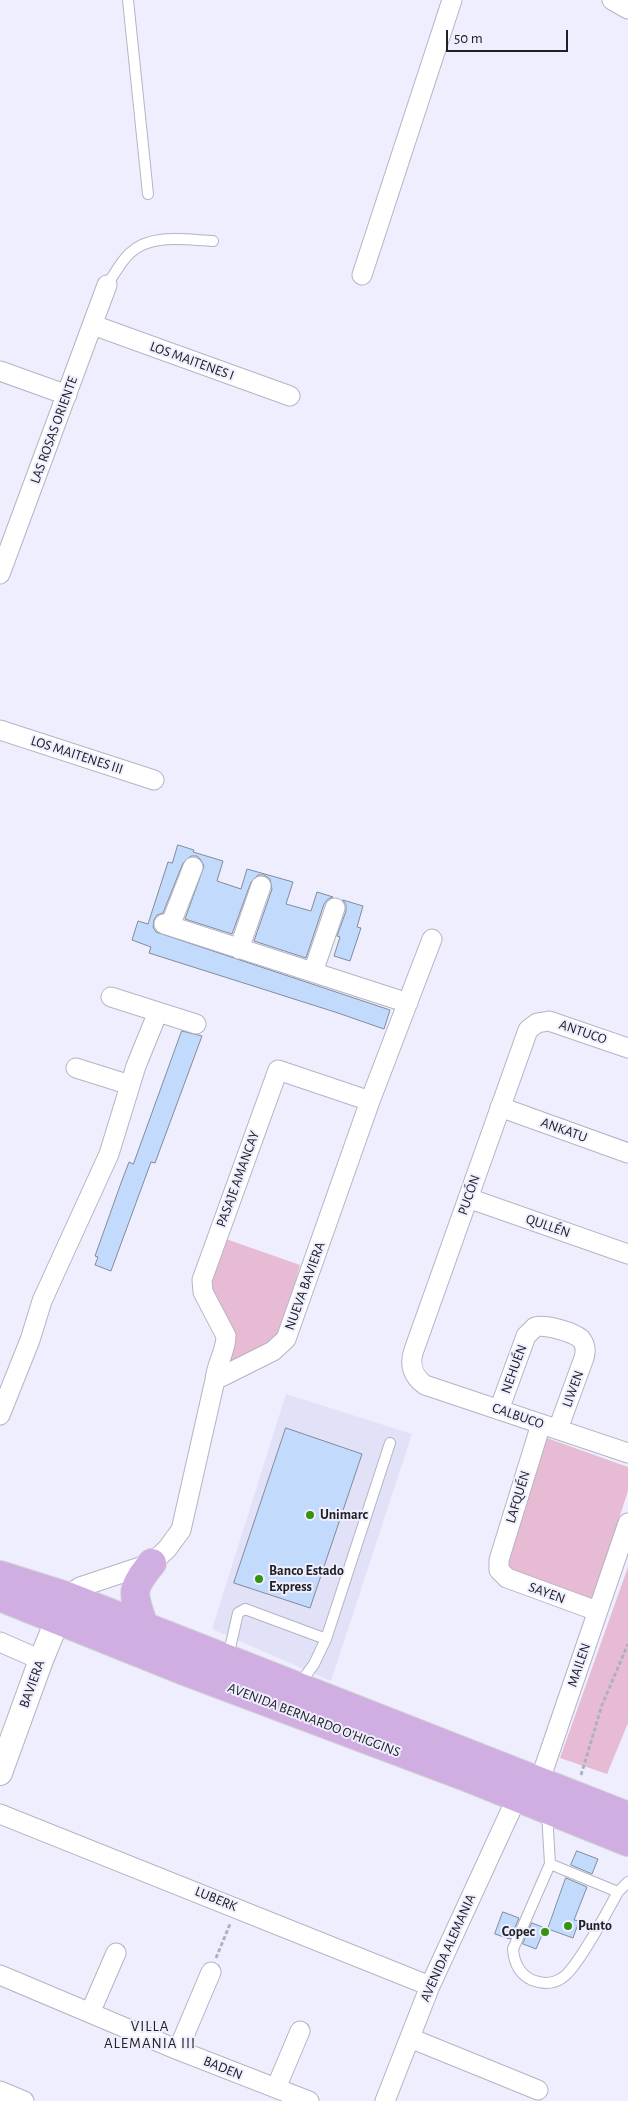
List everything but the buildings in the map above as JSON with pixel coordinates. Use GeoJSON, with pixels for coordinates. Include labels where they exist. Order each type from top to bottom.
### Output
{"type":"FeatureCollection","features":[{"type":"Feature","properties":{"kind":"main road"},"geometry":{"type":"LineString","coordinates":[[144,1626],[134,1598],[135,1585],[152,1563]]}},
{"type":"Feature","properties":{"kind":"main road","name":"AVENIDA BERNARDO O'HIGGINS"},"geometry":{"type":"LineString","coordinates":[[0,1575],[187,1672],[293,1699],[548,1794],[628,1816]]}},
{"type":"Feature","properties":{"kind":"main road","name":"AVENIDA BERNARDO O'HIGGINS"},"geometry":{"type":"LineString","coordinates":[[0,1597],[63,1608],[144,1626],[228,1658],[293,1699],[517,1797],[548,1794],[628,1842]]}},
{"type":"Feature","properties":{"kind":"street"},"geometry":{"type":"LineString","coordinates":[[362,275],[452,0]]}},
{"type":"Feature","properties":{"kind":"street"},"geometry":{"type":"LineString","coordinates":[[612,0],[628,9]]}},
{"type":"Feature","properties":{"kind":"street","name":"LAS ROSAS ORIENTE"},"geometry":{"type":"LineString","coordinates":[[0,574],[107,285]]}},
{"type":"Feature","properties":{"kind":"street","name":"LOS MAITENES I"},"geometry":{"type":"LineString","coordinates":[[93,325],[290,396]]}},
{"type":"Feature","properties":{"kind":"street"},"geometry":{"type":"LineString","coordinates":[[0,371],[67,394]]}},
{"type":"Feature","properties":{"kind":"street","name":"LOS MAITENES III"},"geometry":{"type":"LineString","coordinates":[[0,730],[154,780]]}},
{"type":"Feature","properties":{"kind":"street"},"geometry":{"type":"LineString","coordinates":[[193,866],[167,925],[408,1003]]}},
{"type":"Feature","properties":{"kind":"street"},"geometry":{"type":"LineString","coordinates":[[240,949],[262,886]]}},
{"type":"Feature","properties":{"kind":"street"},"geometry":{"type":"LineString","coordinates":[[313,972],[335,908]]}},
{"type":"Feature","properties":{"kind":"street","name":"NUEVA BAVIERA"},"geometry":{"type":"LineString","coordinates":[[215,1380],[273,1351],[286,1339],[370,1101],[432,939]]}},
{"type":"Feature","properties":{"kind":"street"},"geometry":{"type":"LineString","coordinates":[[110,997],[196,1024]]}},
{"type":"Feature","properties":{"kind":"street"},"geometry":{"type":"LineString","coordinates":[[0,1415],[30,1340],[42,1301],[109,1154],[130,1085],[158,1012]]}},
{"type":"Feature","properties":{"kind":"street","name":"ANTUCO"},"geometry":{"type":"LineString","coordinates":[[537,1022],[549,1021],[628,1048]]}},
{"type":"Feature","properties":{"kind":"street","name":"PUCÓN"},"geometry":{"type":"LineString","coordinates":[[413,1372],[412,1357],[525,1034],[537,1022]]}},
{"type":"Feature","properties":{"kind":"street"},"geometry":{"type":"LineString","coordinates":[[76,1068],[130,1085]]}},
{"type":"Feature","properties":{"kind":"street","name":"PASAJE AMANCAY"},"geometry":{"type":"LineString","coordinates":[[215,1380],[218,1363],[226,1344],[226,1336],[203,1292],[202,1280],[278,1070],[370,1101]]}},
{"type":"Feature","properties":{"kind":"street","name":"ANKATU"},"geometry":{"type":"LineString","coordinates":[[500,1107],[628,1153]]}},
{"type":"Feature","properties":{"kind":"street","name":"QULLÉN"},"geometry":{"type":"LineString","coordinates":[[468,1198],[628,1254]]}},
{"type":"Feature","properties":{"kind":"street","name":"NEHUÉN"},"geometry":{"type":"LineString","coordinates":[[499,1410],[526,1336],[532,1329],[545,1326],[575,1335],[582,1340],[585,1349]]}},
{"type":"Feature","properties":{"kind":"street","name":"LIWEN"},"geometry":{"type":"LineString","coordinates":[[549,1426],[584,1358],[585,1349]]}},
{"type":"Feature","properties":{"kind":"street","name":"CALBUCO"},"geometry":{"type":"LineString","coordinates":[[413,1372],[425,1385],[628,1453]]}},
{"type":"Feature","properties":{"kind":"street"},"geometry":{"type":"LineString","coordinates":[[63,1608],[80,1587],[152,1563],[167,1549],[181,1530],[215,1380]]}},
{"type":"Feature","properties":{"kind":"street","name":"LAFQUÉN"},"geometry":{"type":"LineString","coordinates":[[499,1570],[499,1560],[549,1426]]}},
{"type":"Feature","properties":{"kind":"street","name":"MAILEN"},"geometry":{"type":"LineString","coordinates":[[548,1794],[597,1611],[628,1523]]}},
{"type":"Feature","properties":{"kind":"street","name":"SAYEN"},"geometry":{"type":"LineString","coordinates":[[499,1570],[507,1578],[597,1611]]}},
{"type":"Feature","properties":{"kind":"street","name":"BAVIERA"},"geometry":{"type":"LineString","coordinates":[[0,1772],[41,1660],[63,1608]]}},
{"type":"Feature","properties":{"kind":"street"},"geometry":{"type":"LineString","coordinates":[[0,1642],[41,1660]]}},
{"type":"Feature","properties":{"kind":"street","name":"AVENIDA ALEMANIA"},"geometry":{"type":"LineString","coordinates":[[384,2101],[430,1986],[517,1797]]}},
{"type":"Feature","properties":{"kind":"street","name":"LUBERK"},"geometry":{"type":"LineString","coordinates":[[0,1814],[430,1986]]}},
{"type":"Feature","properties":{"kind":"street"},"geometry":{"type":"LineString","coordinates":[[90,2014],[116,1953]]}},
{"type":"Feature","properties":{"kind":"street"},"geometry":{"type":"LineString","coordinates":[[178,2050],[211,1972]]}},
{"type":"Feature","properties":{"kind":"street","name":"BADEN"},"geometry":{"type":"LineString","coordinates":[[0,1975],[178,2050],[309,2101]]}},
{"type":"Feature","properties":{"kind":"street"},"geometry":{"type":"LineString","coordinates":[[276,2088],[300,2031]]}},
{"type":"Feature","properties":{"kind":"street"},"geometry":{"type":"LineString","coordinates":[[410,2038],[538,2090]]}},
{"type":"Feature","properties":{"kind":"street"},"geometry":{"type":"LineString","coordinates":[[0,2091],[24,2101]]}},
{"type":"Feature","properties":{"kind":"lane"},"geometry":{"type":"LineString","coordinates":[[128,0],[148,194]]}},
{"type":"Feature","properties":{"kind":"lane"},"geometry":{"type":"LineString","coordinates":[[107,285],[128,254],[144,244],[168,239],[213,241]]}},
{"type":"Feature","properties":{"kind":"lane"},"geometry":{"type":"LineString","coordinates":[[293,1699],[314,1664],[326,1639],[390,1443]]}},
{"type":"Feature","properties":{"kind":"lane"},"geometry":{"type":"LineString","coordinates":[[228,1658],[238,1613],[245,1609],[326,1639]]}},
{"type":"Feature","properties":{"kind":"lane"},"geometry":{"type":"LineString","coordinates":[[548,1794],[550,1864],[513,1949],[516,1965],[521,1972],[534,1981],[552,1982],[568,1973],[618,1892],[628,1882]]}},
{"type":"Feature","properties":{"kind":"lane"},"geometry":{"type":"LineString","coordinates":[[550,1864],[618,1892]]}},
{"type":"Feature","properties":{"kind":"path"},"geometry":{"type":"LineString","coordinates":[[580,1781],[602,1705],[628,1644]]}},
{"type":"Feature","properties":{"kind":"path"},"geometry":{"type":"LineString","coordinates":[[211,1972],[237,1908]]}},
{"type":"Feature","properties":{"kind":"shaded area"},"geometry":{"type":"Polygon","coordinates":[[[226,1239],[300,1265],[283,1327],[270,1344],[226,1364],[209,1283],[226,1239]]]}},
{"type":"Feature","properties":{"kind":"shaded area"},"geometry":{"type":"Polygon","coordinates":[[[286,1394],[412,1434],[331,1681],[212,1629],[286,1394]]]}},
{"type":"Feature","properties":{"kind":"shaded area"},"geometry":{"type":"Polygon","coordinates":[[[547,1438],[628,1467],[628,1491],[592,1601],[508,1571],[506,1562],[547,1438]]]}},
{"type":"Feature","properties":{"kind":"shaded area"},"geometry":{"type":"Polygon","coordinates":[[[628,1567],[628,1723],[607,1774],[560,1758],[628,1567]]]}},
{"type":"Feature","properties":{"kind":"place","name":"Unimarc"},"geometry":{"type":"Point","coordinates":[310,1515]}},
{"type":"Feature","properties":{"kind":"place","name":"Banco Estado Express"},"geometry":{"type":"Point","coordinates":[259,1579]}},
{"type":"Feature","properties":{"kind":"place","name":"Punto"},"geometry":{"type":"Point","coordinates":[568,1926]}},
{"type":"Feature","properties":{"kind":"place","name":"Copec"},"geometry":{"type":"Point","coordinates":[545,1932]}},
{"type":"Feature","properties":{"kind":"district","name":"VILLA ALEMANIA III"},"geometry":{"type":"Point","coordinates":[150,2034]}}]}
